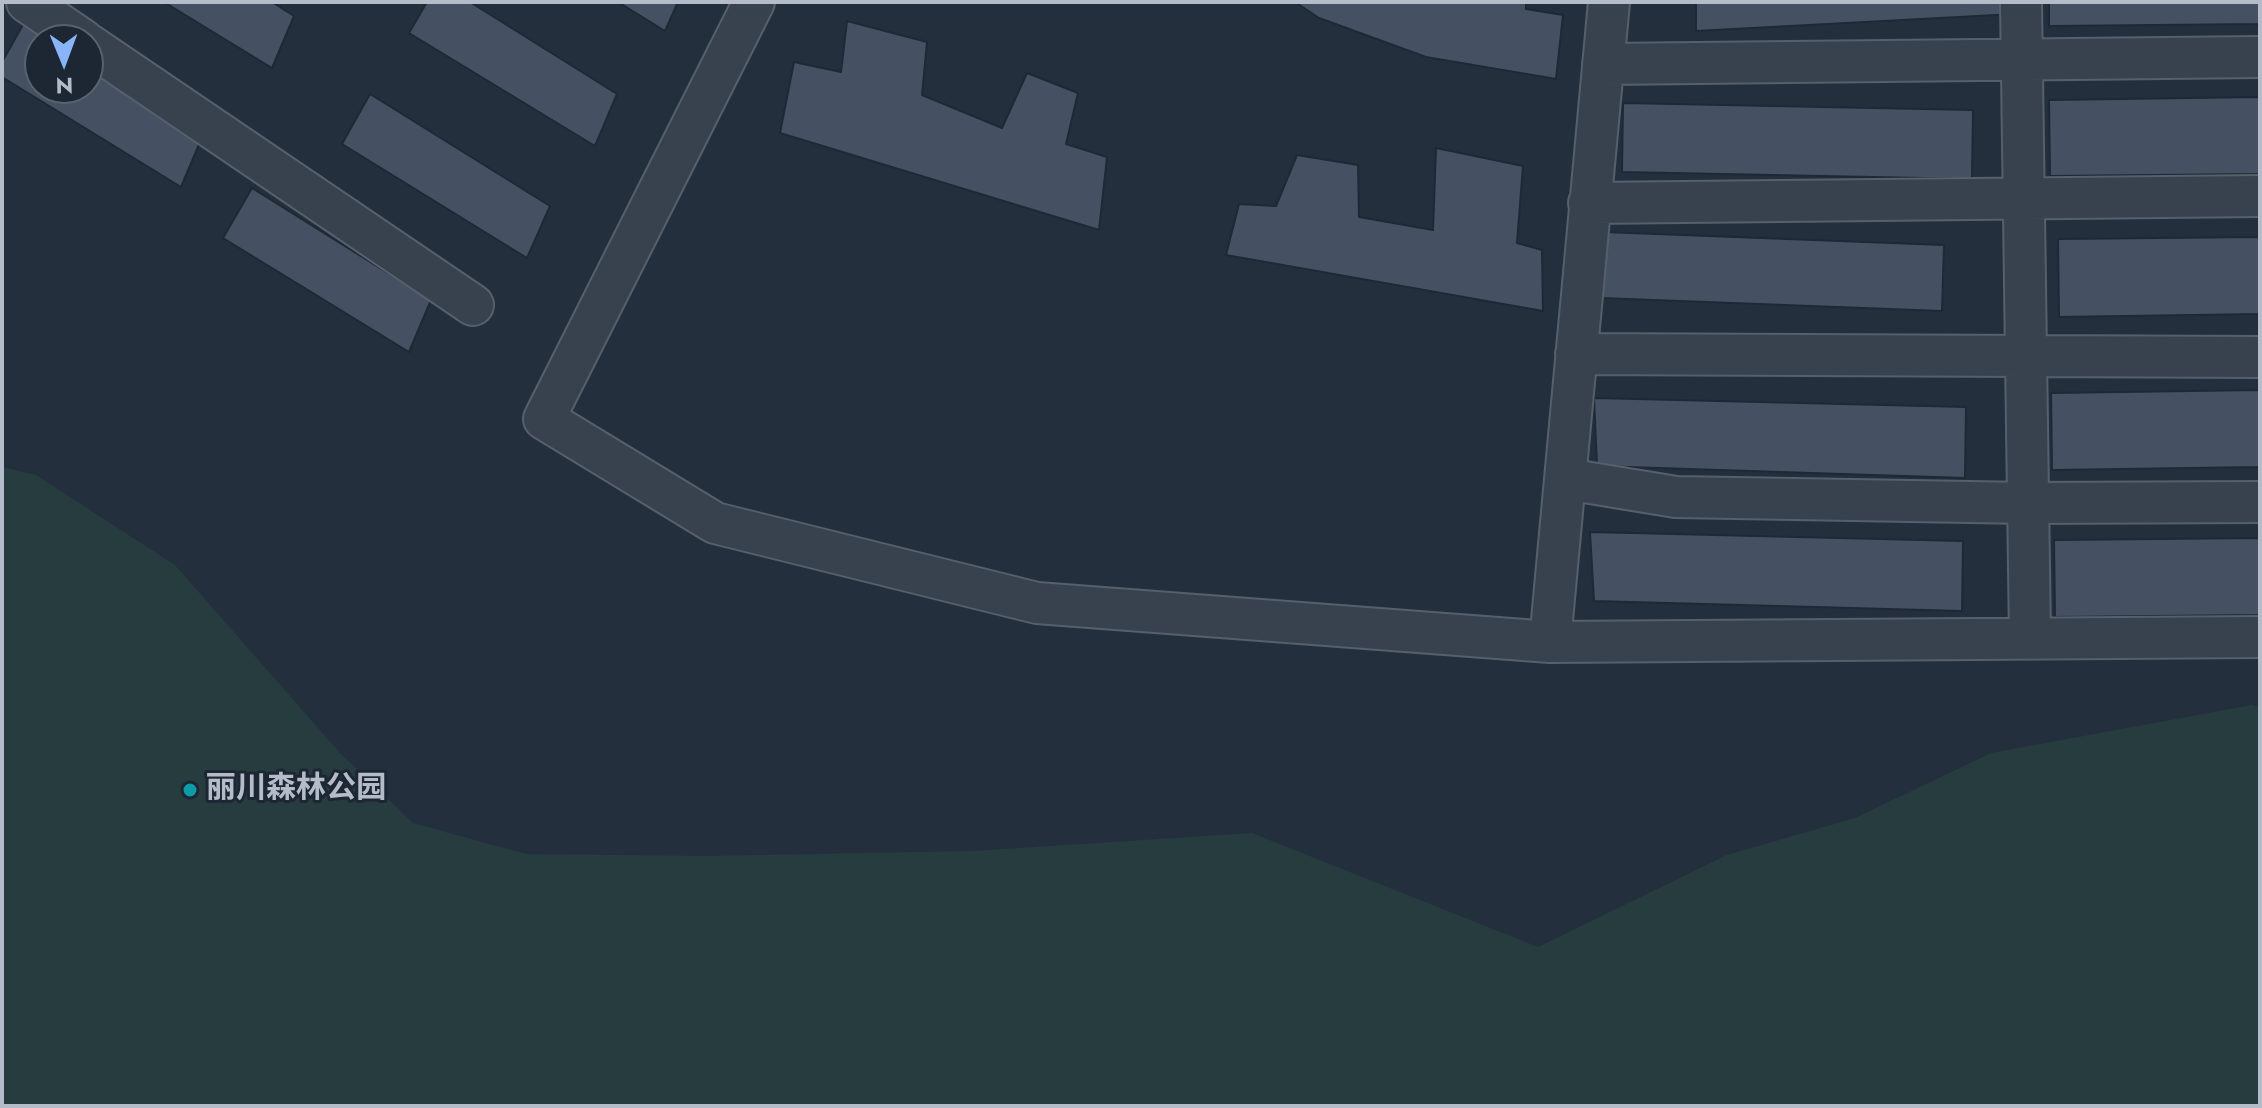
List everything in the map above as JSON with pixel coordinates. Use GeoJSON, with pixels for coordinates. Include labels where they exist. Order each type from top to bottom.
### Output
{"type":"FeatureCollection","features":[{"type":"Feature","properties":{"kind":"street"},"geometry":{"type":"LineString","coordinates":[[27,2],[59,24]]}},
{"type":"Feature","properties":{"kind":"street"},"geometry":{"type":"LineString","coordinates":[[754,2],[544,419],[715,523],[1037,603],[1550,642],[2260,637]]}},
{"type":"Feature","properties":{"kind":"street"},"geometry":{"type":"LineString","coordinates":[[1550,642],[1609,2]]}},
{"type":"Feature","properties":{"kind":"street"},"geometry":{"type":"LineString","coordinates":[[2021,2],[2030,638]]}},
{"type":"Feature","properties":{"kind":"street"},"geometry":{"type":"LineString","coordinates":[[104,55],[473,305]]}},
{"type":"Feature","properties":{"kind":"street"},"geometry":{"type":"LineString","coordinates":[[1603,64],[2260,57]]}},
{"type":"Feature","properties":{"kind":"street"},"geometry":{"type":"LineString","coordinates":[[1589,203],[2260,196]]}},
{"type":"Feature","properties":{"kind":"street"},"geometry":{"type":"LineString","coordinates":[[1576,354],[2260,357]]}},
{"type":"Feature","properties":{"kind":"street"},"geometry":{"type":"LineString","coordinates":[[1566,479],[1676,497],[2028,503],[2260,502]]}},
{"type":"Feature","properties":{"kind":"green space"},"geometry":{"type":"Polygon","coordinates":[[[2,467],[36,475],[175,565],[340,753],[413,823],[526,854],[707,856],[973,851],[1252,833],[1538,947],[1727,855],[1855,818],[1991,753],[2252,705],[2260,708],[2260,1106],[2,1106],[2,467]]]}},
{"type":"Feature","properties":{"kind":"building"},"geometry":{"type":"Polygon","coordinates":[[[164,2],[272,2],[294,16],[272,68],[164,2]]]}},
{"type":"Feature","properties":{"kind":"building"},"geometry":{"type":"Polygon","coordinates":[[[427,2],[470,2],[617,94],[595,146],[409,33],[427,2]]]}},
{"type":"Feature","properties":{"kind":"building"},"geometry":{"type":"Polygon","coordinates":[[[618,2],[678,2],[665,31],[618,2]]]}},
{"type":"Feature","properties":{"kind":"building"},"geometry":{"type":"Polygon","coordinates":[[[1295,2],[1526,2],[1526,9],[1563,15],[1556,79],[1426,57],[1319,18],[1295,2]]]}},
{"type":"Feature","properties":{"kind":"building"},"geometry":{"type":"Polygon","coordinates":[[[1696,2],[2014,2],[2015,14],[1696,31],[1696,2]]]}},
{"type":"Feature","properties":{"kind":"building"},"geometry":{"type":"Polygon","coordinates":[[[2049,2],[2260,2],[2260,24],[2049,26],[2049,2]]]}},
{"type":"Feature","properties":{"kind":"building"},"geometry":{"type":"Polygon","coordinates":[[[847,21],[927,42],[922,95],[1002,128],[1027,73],[1078,93],[1066,144],[1107,157],[1099,230],[780,133],[794,62],[841,72],[847,21]]]}},
{"type":"Feature","properties":{"kind":"building"},"geometry":{"type":"Polygon","coordinates":[[[24,23],[24,91],[2,77],[2,62],[24,23]]]}},
{"type":"Feature","properties":{"kind":"building"},"geometry":{"type":"Polygon","coordinates":[[[104,73],[203,135],[181,187],[46,104],[104,104],[104,73]]]}},
{"type":"Feature","properties":{"kind":"building"},"geometry":{"type":"Polygon","coordinates":[[[370,94],[550,206],[527,258],[342,144],[370,94]]]}},
{"type":"Feature","properties":{"kind":"building"},"geometry":{"type":"Polygon","coordinates":[[[2260,97],[2260,174],[2050,176],[2049,100],[2260,97]]]}},
{"type":"Feature","properties":{"kind":"building"},"geometry":{"type":"Polygon","coordinates":[[[1623,103],[1973,110],[1972,179],[1622,172],[1623,103]]]}},
{"type":"Feature","properties":{"kind":"building"},"geometry":{"type":"Polygon","coordinates":[[[1436,148],[1523,166],[1517,243],[1542,250],[1543,311],[1226,255],[1239,204],[1276,206],[1297,155],[1358,165],[1359,217],[1433,230],[1436,148]]]}},
{"type":"Feature","properties":{"kind":"building"},"geometry":{"type":"Polygon","coordinates":[[[252,188],[431,300],[409,352],[223,238],[252,188]]]}},
{"type":"Feature","properties":{"kind":"building"},"geometry":{"type":"Polygon","coordinates":[[[1604,232],[1944,245],[1942,311],[1601,298],[1604,232]]]}},
{"type":"Feature","properties":{"kind":"building"},"geometry":{"type":"Polygon","coordinates":[[[2260,237],[2260,314],[2059,317],[2058,239],[2260,237]]]}},
{"type":"Feature","properties":{"kind":"building"},"geometry":{"type":"Polygon","coordinates":[[[2260,390],[2260,467],[2052,470],[2051,393],[2260,390]]]}},
{"type":"Feature","properties":{"kind":"building"},"geometry":{"type":"Polygon","coordinates":[[[1594,398],[1966,407],[1965,478],[1597,466],[1594,398]]]}},
{"type":"Feature","properties":{"kind":"building"},"geometry":{"type":"Polygon","coordinates":[[[1590,532],[1963,541],[1962,611],[1594,601],[1590,532]]]}},
{"type":"Feature","properties":{"kind":"building"},"geometry":{"type":"Polygon","coordinates":[[[2260,538],[2260,615],[2055,617],[2054,540],[2260,538]]]}},
{"type":"Feature","properties":{"kind":"place","name":"丽川森林公园"},"geometry":{"type":"Point","coordinates":[190,790]}}]}
